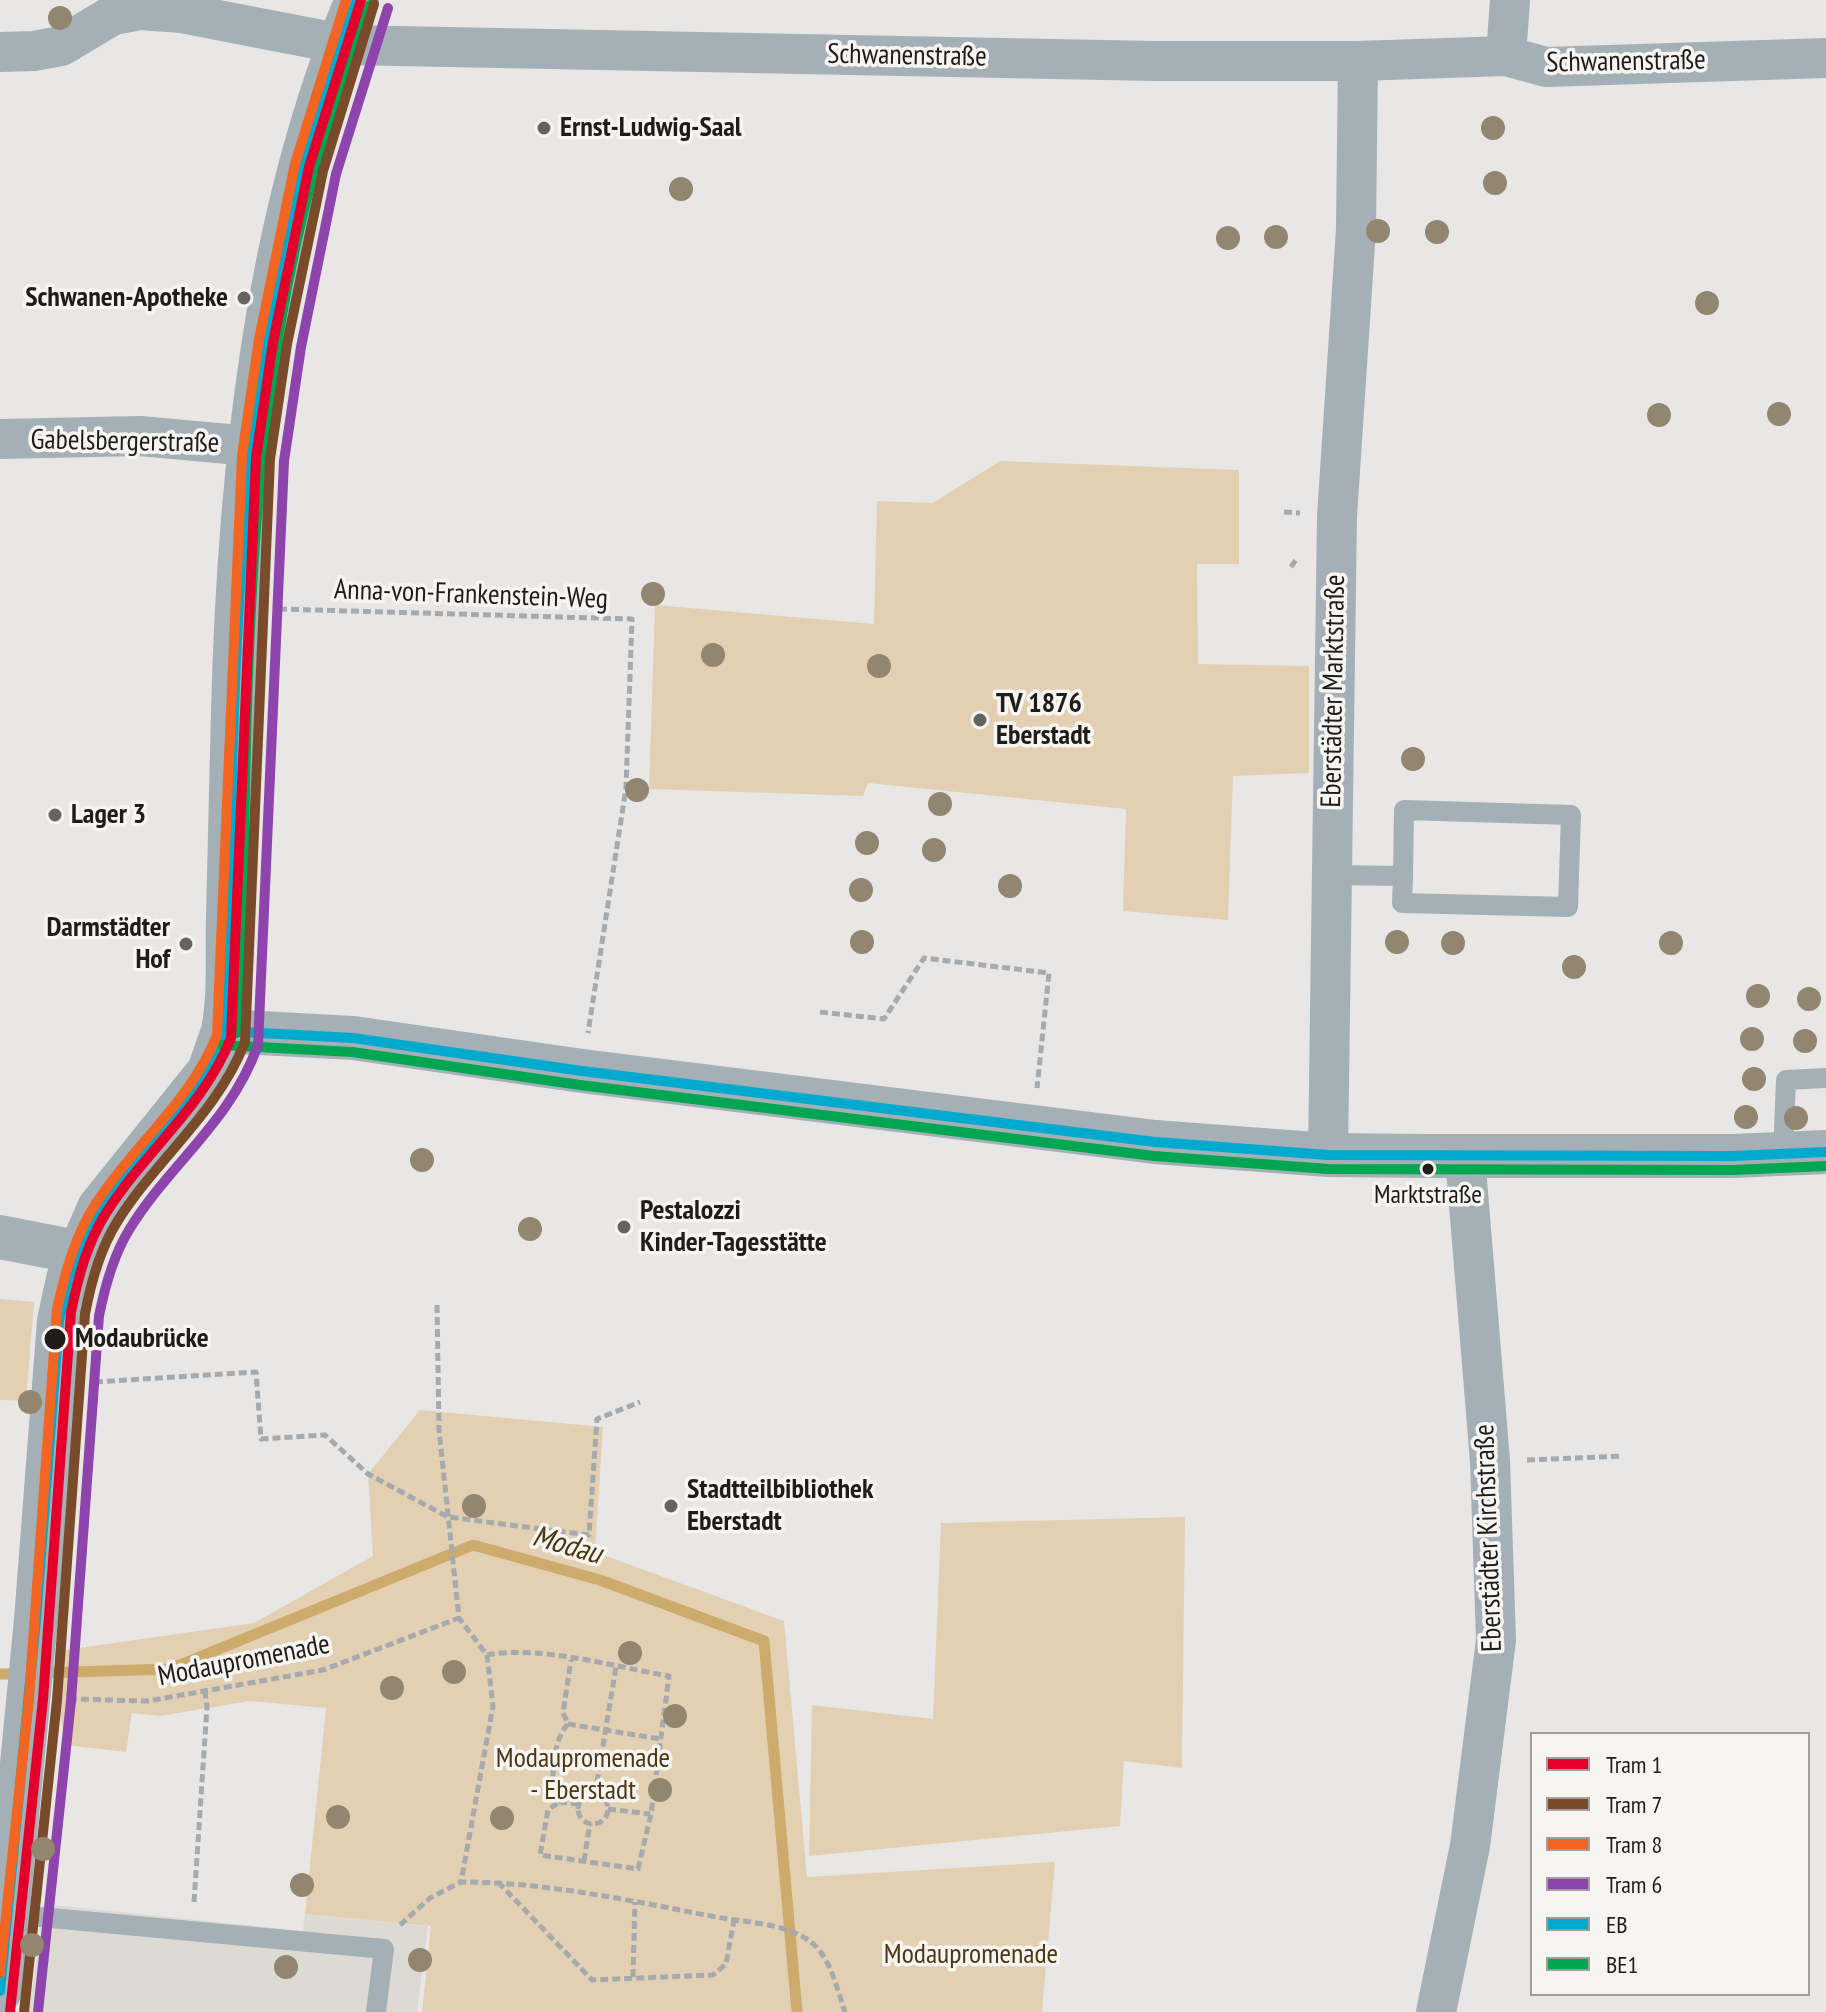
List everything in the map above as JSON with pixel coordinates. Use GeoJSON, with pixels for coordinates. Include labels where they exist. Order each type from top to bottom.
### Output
{"type":"FeatureCollection","features":[{"type":"Feature","properties":{"kind":"street"},"geometry":{"type":"LineString","coordinates":[[339,44],[346,0]]}},
{"type":"Feature","properties":{"kind":"street"},"geometry":{"type":"LineString","coordinates":[[0,1991],[29,1692],[59,1321],[77,1252],[99,1208],[209,1071],[223,1031],[238,608],[250,446],[264,341],[300,177],[339,44],[357,0]]}},
{"type":"Feature","properties":{"kind":"street"},"geometry":{"type":"LineString","coordinates":[[1506,56],[1510,0]]}},
{"type":"Feature","properties":{"kind":"street","name":"Schwanenstraße"},"geometry":{"type":"LineString","coordinates":[[0,52],[61,46],[106,7],[168,12],[339,44],[1154,61],[1358,61],[1506,56],[1546,67],[1826,58]]}},
{"type":"Feature","properties":{"kind":"street","name":"Eberstädter Marktstraße"},"geometry":{"type":"LineString","coordinates":[[1328,1155],[1337,516],[1356,229],[1358,61]]}},
{"type":"Feature","properties":{"kind":"street","name":"Gabelsbergerstraße"},"geometry":{"type":"LineString","coordinates":[[0,439],[140,436],[250,446]]}},
{"type":"Feature","properties":{"kind":"street"},"geometry":{"type":"LineString","coordinates":[[223,1031],[353,1038],[582,1071],[1155,1142],[1328,1155],[1783,1155],[1826,1152]]}},
{"type":"Feature","properties":{"kind":"street","name":"Eberstädter Kirchstraße"},"geometry":{"type":"LineString","coordinates":[[1436,2012],[1470,1846],[1496,1640],[1490,1461],[1465,1156]]}},
{"type":"Feature","properties":{"kind":"street"},"geometry":{"type":"LineString","coordinates":[[0,1237],[77,1252]]}},
{"type":"Feature","properties":{"kind":"lane"},"geometry":{"type":"LineString","coordinates":[[1404,810],[1571,815],[1568,907],[1402,903],[1403,876],[1404,810]]}},
{"type":"Feature","properties":{"kind":"lane"},"geometry":{"type":"LineString","coordinates":[[1331,875],[1403,876]]}},
{"type":"Feature","properties":{"kind":"lane"},"geometry":{"type":"LineString","coordinates":[[1783,1155],[1786,1080],[1826,1078]]}},
{"type":"Feature","properties":{"kind":"lane"},"geometry":{"type":"LineString","coordinates":[[8,1914],[384,1949],[376,2012]]}},
{"type":"Feature","properties":{"kind":"path","name":"Anna-von-Frankenstein-Weg"},"geometry":{"type":"LineString","coordinates":[[238,608],[632,619],[626,788],[582,1071]]}},
{"type":"Feature","properties":{"kind":"path"},"geometry":{"type":"LineString","coordinates":[[820,1012],[884,1019],[924,958],[1049,973],[1036,1089]]}},
{"type":"Feature","properties":{"kind":"path"},"geometry":{"type":"LineString","coordinates":[[437,1305],[439,1430],[459,1618],[487,1655],[493,1706],[461,1882]]}},
{"type":"Feature","properties":{"kind":"path"},"geometry":{"type":"LineString","coordinates":[[54,1384],[256,1372],[261,1439],[325,1435],[368,1474],[448,1517],[589,1535],[597,1419],[640,1402]]}},
{"type":"Feature","properties":{"kind":"path"},"geometry":{"type":"LineString","coordinates":[[1490,1461],[1622,1456]]}},
{"type":"Feature","properties":{"kind":"path","name":"Modaupromenade"},"geometry":{"type":"LineString","coordinates":[[29,1692],[148,1701],[205,1692],[323,1670],[459,1618]]}},
{"type":"Feature","properties":{"kind":"path"},"geometry":{"type":"LineString","coordinates":[[487,1655],[509,1651],[669,1676],[651,1814],[638,1869],[540,1855],[548,1810],[559,1802],[578,1804]]}},
{"type":"Feature","properties":{"kind":"path"},"geometry":{"type":"LineString","coordinates":[[568,1724],[563,1713],[571,1660]]}},
{"type":"Feature","properties":{"kind":"path"},"geometry":{"type":"LineString","coordinates":[[595,1794],[616,1667]]}},
{"type":"Feature","properties":{"kind":"path"},"geometry":{"type":"LineString","coordinates":[[192,1931],[207,1707],[205,1692]]}},
{"type":"Feature","properties":{"kind":"path"},"geometry":{"type":"LineString","coordinates":[[568,1724],[660,1739]]}},
{"type":"Feature","properties":{"kind":"path"},"geometry":{"type":"LineString","coordinates":[[559,1802],[551,1789],[559,1733],[568,1724]]}},
{"type":"Feature","properties":{"kind":"path"},"geometry":{"type":"LineString","coordinates":[[595,1794],[603,1797],[608,1809],[604,1819],[590,1823],[581,1819],[578,1804],[586,1795],[595,1794]]}},
{"type":"Feature","properties":{"kind":"path"},"geometry":{"type":"LineString","coordinates":[[608,1809],[651,1814]]}},
{"type":"Feature","properties":{"kind":"path"},"geometry":{"type":"LineString","coordinates":[[584,1861],[590,1823]]}},
{"type":"Feature","properties":{"kind":"path"},"geometry":{"type":"LineString","coordinates":[[384,1949],[394,1931],[430,1898],[461,1882],[498,1882],[635,1902],[774,1928],[806,1938],[827,1961],[845,2012]]}},
{"type":"Feature","properties":{"kind":"path"},"geometry":{"type":"LineString","coordinates":[[498,1882],[592,1980],[713,1975],[726,1964],[734,1920]]}},
{"type":"Feature","properties":{"kind":"path"},"geometry":{"type":"LineString","coordinates":[[633,1977],[635,1902]]}},
{"type":"Feature","properties":{"kind":"shaded area"},"geometry":{"type":"Polygon","coordinates":[[[44,1904],[303,1931],[305,1914],[428,1926],[417,2012],[29,2012],[44,1904]]]}},
{"type":"Feature","properties":{"kind":"green space","name":"TV 1876 Eberstadt"},"geometry":{"type":"Polygon","coordinates":[[[1000,461],[1239,470],[1239,564],[1197,564],[1198,664],[1309,666],[1309,773],[1233,776],[1228,920],[1123,911],[1126,809],[868,783],[863,796],[649,789],[655,605],[874,624],[877,501],[933,503],[1000,461]]]}},
{"type":"Feature","properties":{"kind":"green space"},"geometry":{"type":"Polygon","coordinates":[[[0,1299],[34,1302],[26,1401],[0,1400],[0,1299]]]}},
{"type":"Feature","properties":{"kind":"green space","name":"Modaupromenade - Eberstadt"},"geometry":{"type":"Polygon","coordinates":[[[420,1410],[603,1427],[595,1552],[784,1621],[807,1877],[1055,1862],[1042,2012],[422,2012],[431,1926],[305,1914],[326,1708],[249,1701],[160,1716],[132,1713],[126,1752],[66,1745],[54,1689],[65,1650],[254,1623],[373,1556],[368,1474],[420,1410]]]}},
{"type":"Feature","properties":{"kind":"green space"},"geometry":{"type":"Polygon","coordinates":[[[1185,1517],[1182,1768],[1124,1761],[1120,1826],[809,1856],[812,1705],[933,1719],[941,1523],[1185,1517]]]}},
{"type":"Feature","properties":{"kind":"waterway","name":"Modau"},"geometry":{"type":"LineString","coordinates":[[41,1673],[170,1669],[473,1545],[600,1580],[764,1641],[797,2012]]}},
{"type":"Feature","properties":{"kind":"waterway","name":"Modau"},"geometry":{"type":"LineString","coordinates":[[0,1674],[20,1674]]}},
{"type":"Feature","properties":{"kind":"tram line","name":"8"},"geometry":{"type":"LineString","coordinates":[[0,1973],[29,1698],[57,1309],[72,1255],[95,1205],[177,1103],[206,1059],[217,1035],[242,456],[259,339],[295,164],[346,0]]}},
{"type":"Feature","properties":{"kind":"tram line","name":"1"},"geometry":{"type":"LineString","coordinates":[[10,2012],[43,1699],[71,1312],[84,1261],[106,1213],[205,1086],[231,1038],[256,458],[273,342],[309,167],[361,0]]}},
{"type":"Feature","properties":{"kind":"tram line","name":"7"},"geometry":{"type":"LineString","coordinates":[[24,2012],[57,1700],[85,1314],[97,1266],[117,1222],[219,1092],[245,1042],[270,459],[287,344],[323,171],[374,4]]}},
{"type":"Feature","properties":{"kind":"tram line","name":"6"},"geometry":{"type":"LineString","coordinates":[[38,2012],[71,1701],[99,1316],[110,1272],[129,1230],[216,1120],[246,1073],[258,1045],[284,461],[301,347],[336,174],[388,8]]}},
{"type":"Feature","properties":{"kind":"transit line","name":"EB"},"geometry":{"type":"LineString","coordinates":[[0,1991],[36,1620],[59,1321],[68,1279],[99,1208],[209,1071],[223,1031],[240,578],[260,374],[277,273],[299,172],[318,106],[357,0]]}},
{"type":"Feature","properties":{"kind":"transit line","name":"BE1"},"geometry":{"type":"LineString","coordinates":[[237,1033],[241,989],[253,577],[273,372],[290,271],[314,171],[370,5]]}},
{"type":"Feature","properties":{"kind":"transit line","name":"EB"},"geometry":{"type":"LineString","coordinates":[[223,1031],[353,1038],[582,1071],[1155,1142],[1328,1155],[1733,1156],[1826,1152]]}},
{"type":"Feature","properties":{"kind":"transit line","name":"BE1"},"geometry":{"type":"LineString","coordinates":[[222,1045],[352,1052],[580,1085],[1154,1156],[1328,1169],[1733,1170],[1826,1166]]}},
{"type":"Feature","properties":{"kind":"place","name":"Ernst-Ludwig-Saal"},"geometry":{"type":"Point","coordinates":[544,128]}},
{"type":"Feature","properties":{"kind":"place","name":"Schwanen-Apotheke"},"geometry":{"type":"Point","coordinates":[244,298]}},
{"type":"Feature","properties":{"kind":"place","name":"TV 1876 Eberstadt"},"geometry":{"type":"Point","coordinates":[980,720]}},
{"type":"Feature","properties":{"kind":"place","name":"Lager 3"},"geometry":{"type":"Point","coordinates":[55,815]}},
{"type":"Feature","properties":{"kind":"place","name":"Darmstädter Hof"},"geometry":{"type":"Point","coordinates":[186,944]}},
{"type":"Feature","properties":{"kind":"place","name":"Marktstraße"},"geometry":{"type":"Point","coordinates":[1428,1169]}},
{"type":"Feature","properties":{"kind":"place","name":"Pestalozzi Kinder-Tagesstätte"},"geometry":{"type":"Point","coordinates":[624,1227]}},
{"type":"Feature","properties":{"kind":"place","name":"Modaubrücke"},"geometry":{"type":"Point","coordinates":[55,1339]}},
{"type":"Feature","properties":{"kind":"place","name":"Stadtteilbibliothek Eberstadt"},"geometry":{"type":"Point","coordinates":[671,1506]}}]}
